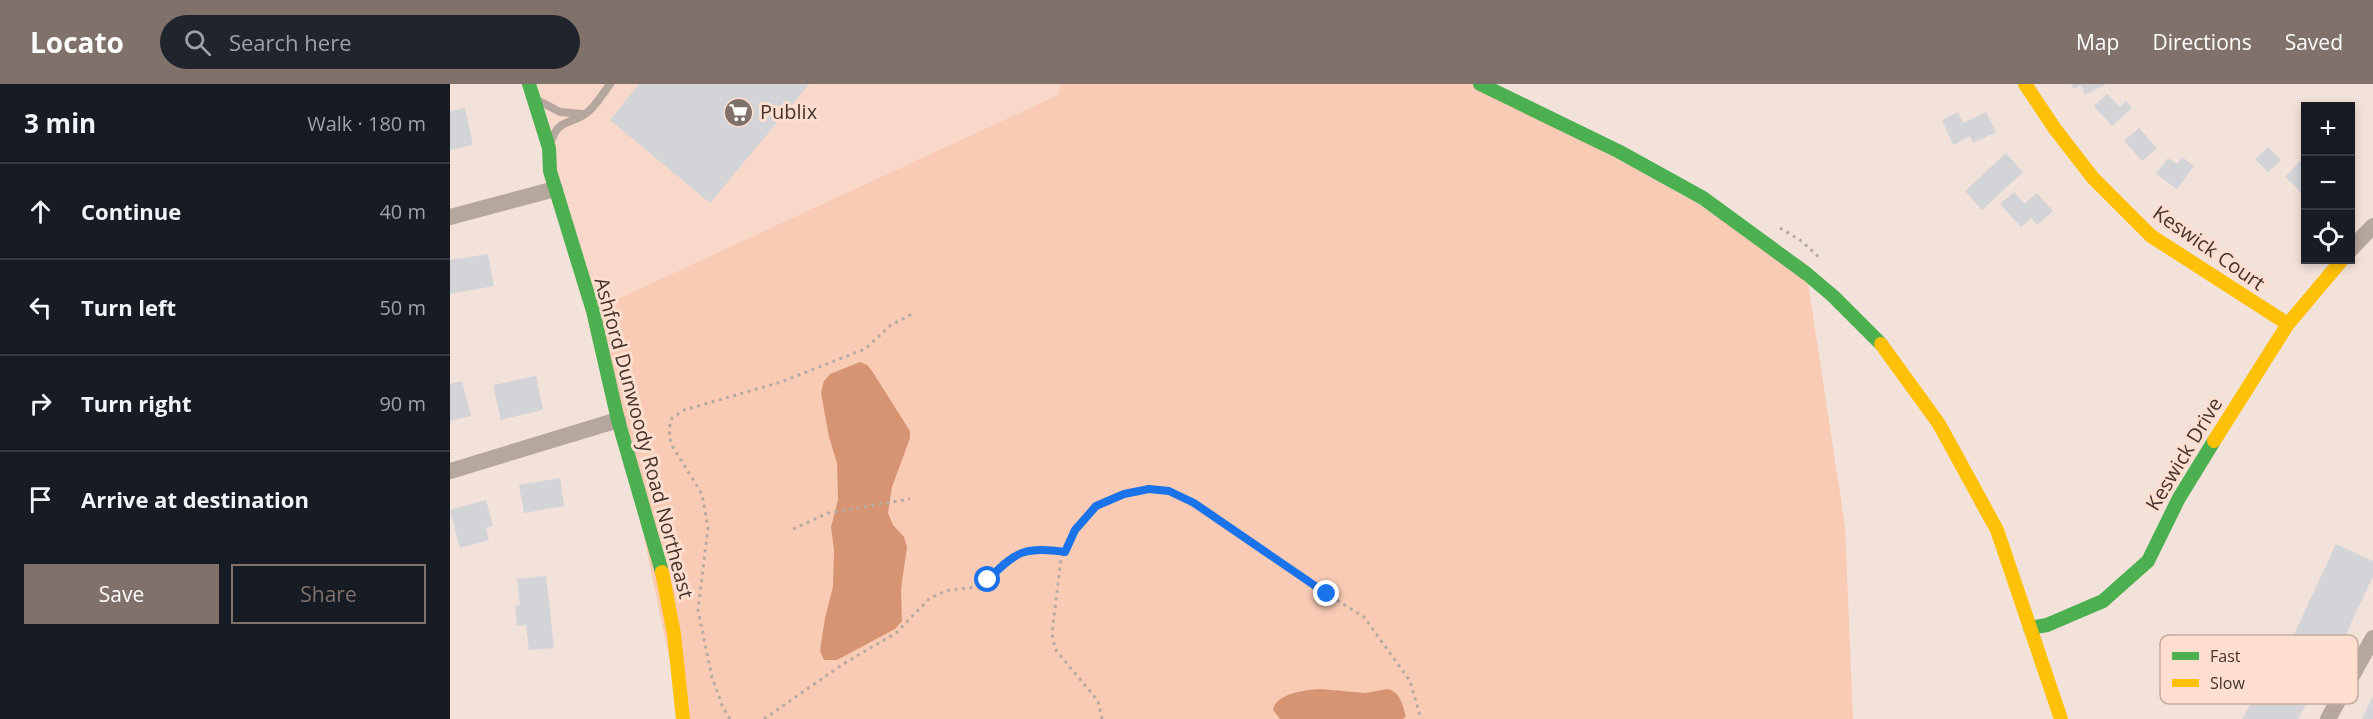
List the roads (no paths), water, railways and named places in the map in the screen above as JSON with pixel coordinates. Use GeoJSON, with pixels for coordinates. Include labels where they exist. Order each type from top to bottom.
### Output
{"type":"FeatureCollection","features":[{"type":"Feature","properties":{"kind":"main road","name":"Keswick Court"},"geometry":{"type":"LineString","coordinates":[[2025,84],[2055,129],[2093,177],[2151,236],[2288,324]]}},
{"type":"Feature","properties":{"kind":"main road"},"geometry":{"type":"LineString","coordinates":[[1492,86],[1703,198],[1807,274],[1879,342],[1939,424],[1997,530],[2061,719]]}},
{"type":"Feature","properties":{"kind":"main road","name":"Ashford Dunwoody Road Northeast"},"geometry":{"type":"LineString","coordinates":[[531,90],[549,148],[550,171],[593,311],[618,420],[661,568],[674,634],[683,719]]}},
{"type":"Feature","properties":{"kind":"main road","name":"Ashford Dunwoody Road Northeast"},"geometry":{"type":"LineString","coordinates":[[537,157],[550,171]]}},
{"type":"Feature","properties":{"kind":"main road","name":"Keswick Drive"},"geometry":{"type":"LineString","coordinates":[[2030,628],[2047,625],[2103,601],[2148,561],[2179,498],[2288,324],[2339,264]]}},
{"type":"Feature","properties":{"kind":"street"},"geometry":{"type":"LineString","coordinates":[[450,217],[555,189]]}},
{"type":"Feature","properties":{"kind":"street"},"geometry":{"type":"LineString","coordinates":[[2355,245],[2373,226]]}},
{"type":"Feature","properties":{"kind":"street"},"geometry":{"type":"LineString","coordinates":[[450,471],[618,420]]}},
{"type":"Feature","properties":{"kind":"street"},"geometry":{"type":"LineString","coordinates":[[2358,665],[2373,638]]}},
{"type":"Feature","properties":{"kind":"street"},"geometry":{"type":"LineString","coordinates":[[2328,719],[2336,704]]}},
{"type":"Feature","properties":{"kind":"lane"},"geometry":{"type":"LineString","coordinates":[[549,148],[555,129],[586,114],[610,84]]}},
{"type":"Feature","properties":{"kind":"lane"},"geometry":{"type":"LineString","coordinates":[[531,90],[560,112],[586,114]]}},
{"type":"Feature","properties":{"kind":"place","name":"Publix"},"geometry":{"type":"Point","coordinates":[739,112]}}]}
